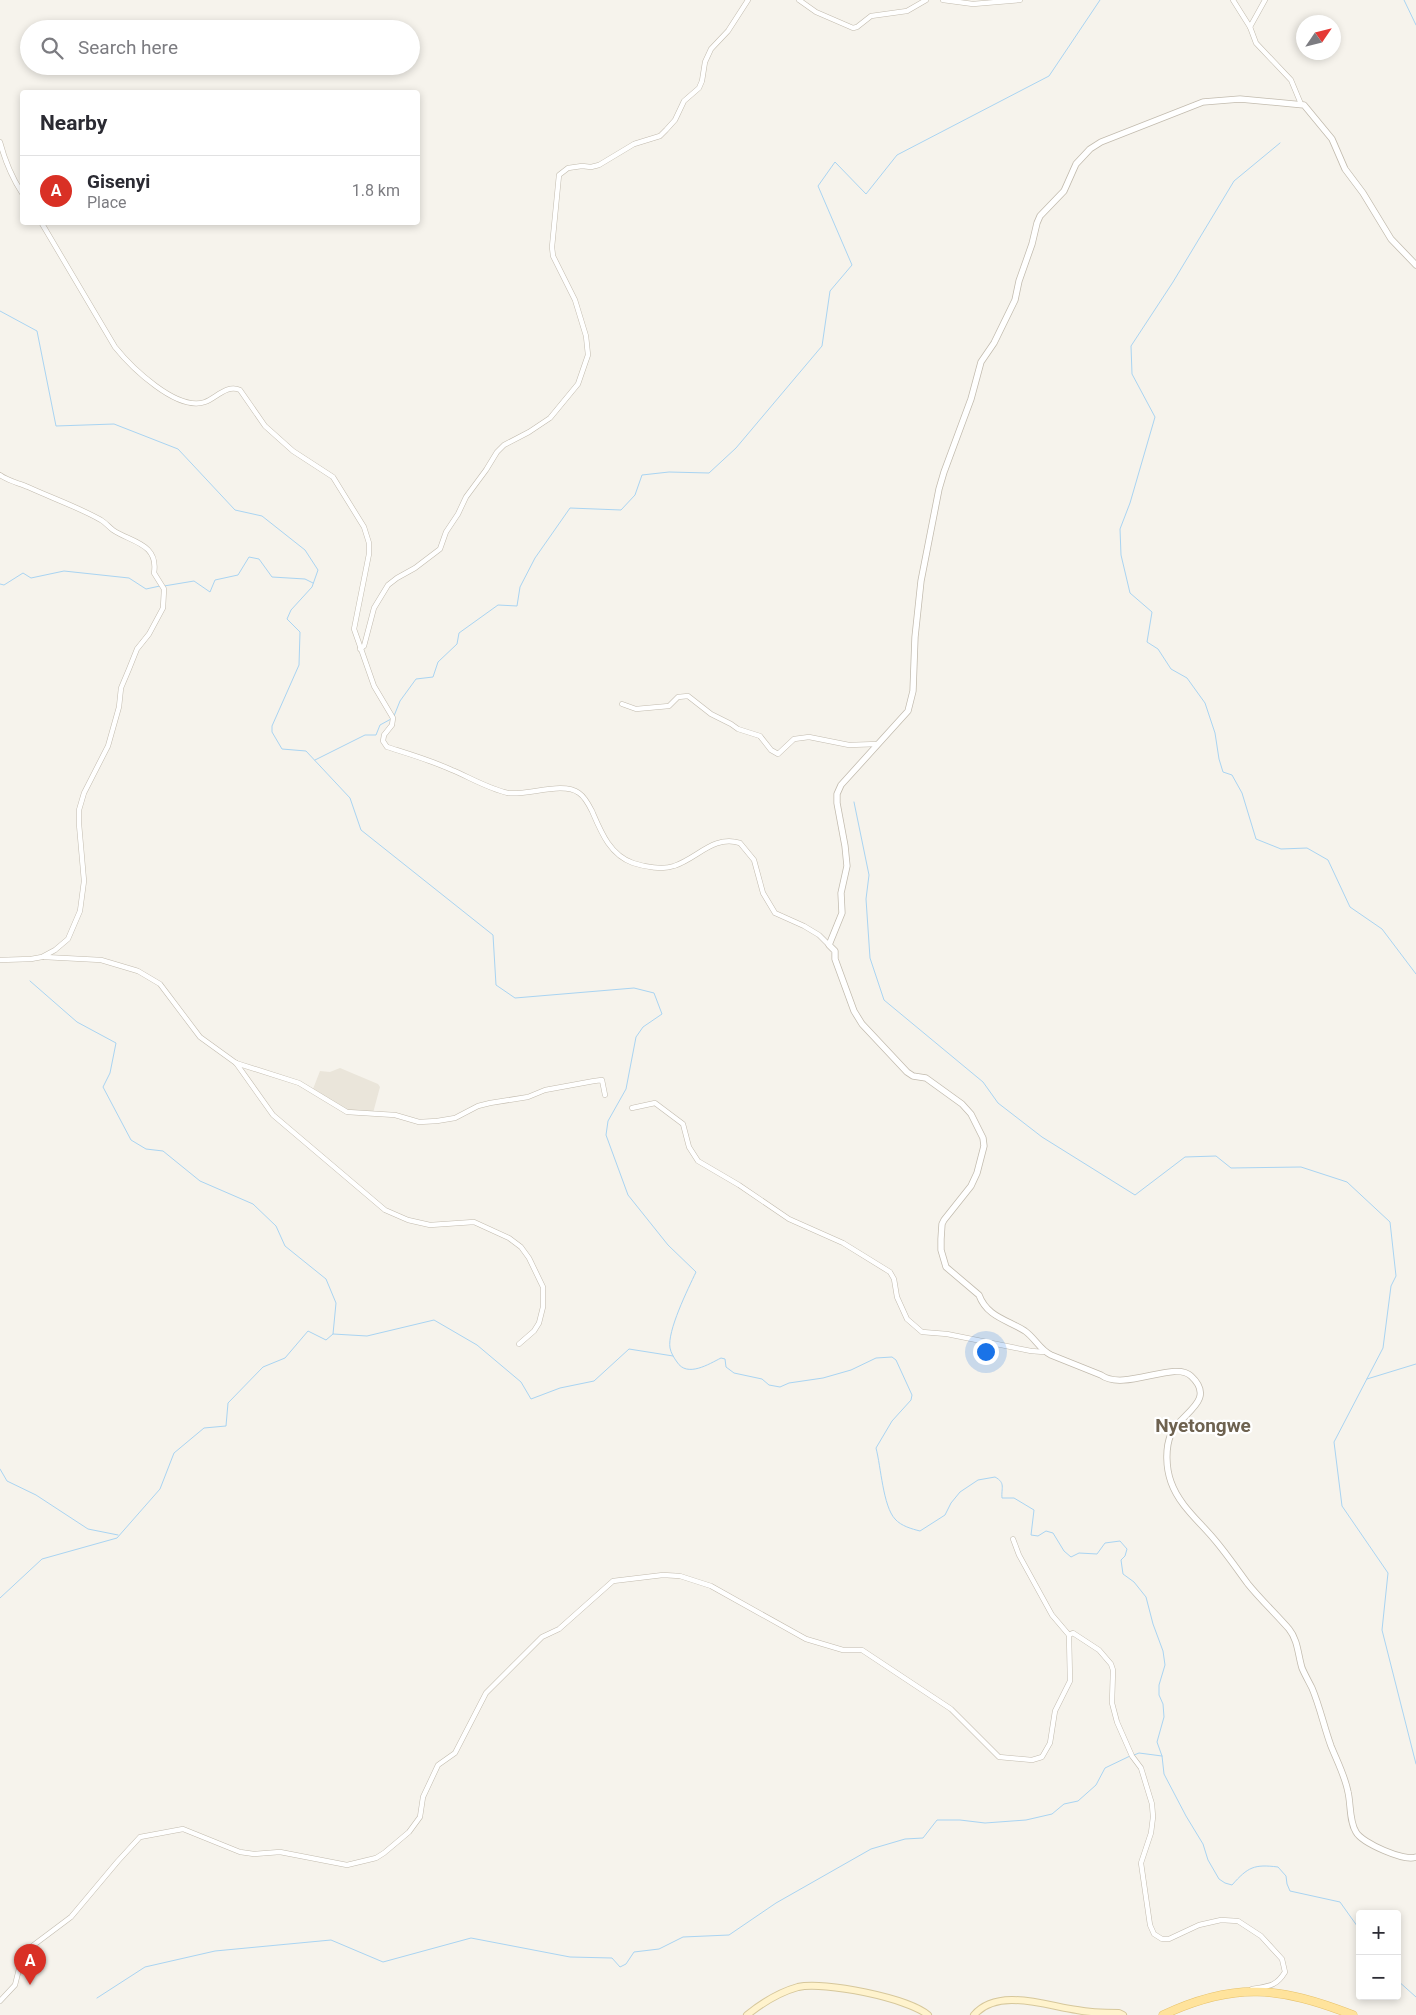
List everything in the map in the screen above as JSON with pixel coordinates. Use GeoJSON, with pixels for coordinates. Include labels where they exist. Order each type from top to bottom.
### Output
{"type":"FeatureCollection","features":[{"type":"Feature","properties":{"kind":"main road"},"geometry":{"type":"LineString","coordinates":[[748,2015],[784,1992],[807,1986],[844,1988],[911,2004],[920,2008],[928,2015]]}},
{"type":"Feature","properties":{"kind":"main road"},"geometry":{"type":"LineString","coordinates":[[1163,2015],[1218,1995],[1248,1992],[1276,1992],[1304,1998],[1353,2015]]}},
{"type":"Feature","properties":{"kind":"main road"},"geometry":{"type":"LineString","coordinates":[[974,2015],[979,2009],[989,2004],[1015,2000],[1079,2011],[1119,2013],[1123,2015]]}},
{"type":"Feature","properties":{"kind":"street"},"geometry":{"type":"LineString","coordinates":[[360,649],[364,646],[374,608],[388,585],[440,549],[446,532],[466,497],[497,452],[504,445],[550,418],[578,384],[582,375],[588,355],[586,336],[574,300],[553,256],[552,247],[561,172],[573,167],[591,167],[600,164],[634,144],[660,136],[675,120],[684,101],[699,88],[705,62],[711,49],[728,31],[748,0]]}},
{"type":"Feature","properties":{"kind":"street"},"geometry":{"type":"LineString","coordinates":[[800,0],[816,12],[857,28],[871,16],[907,11],[926,0]]}},
{"type":"Feature","properties":{"kind":"street"},"geometry":{"type":"LineString","coordinates":[[943,0],[973,4],[1020,0]]}},
{"type":"Feature","properties":{"kind":"street"},"geometry":{"type":"LineString","coordinates":[[1234,0],[1250,27],[1256,44],[1291,80],[1301,104]]}},
{"type":"Feature","properties":{"kind":"street"},"geometry":{"type":"LineString","coordinates":[[1250,27],[1265,0]]}},
{"type":"Feature","properties":{"kind":"street"},"geometry":{"type":"LineString","coordinates":[[829,945],[842,913],[840,893],[847,866],[845,846],[837,813],[837,794],[841,785],[908,711],[911,704],[921,582],[939,489],[971,399],[981,362],[994,342],[1015,300],[1019,281],[1040,216],[1064,191],[1081,158],[1101,142],[1203,102],[1240,98],[1301,104],[1310,110],[1332,139],[1344,169],[1363,193],[1391,239],[1416,265]]}},
{"type":"Feature","properties":{"kind":"street"},"geometry":{"type":"LineString","coordinates":[[0,142],[11,176],[20,190]]}},
{"type":"Feature","properties":{"kind":"street"},"geometry":{"type":"LineString","coordinates":[[43,225],[115,347],[126,361],[144,378],[170,396],[189,402],[203,403],[226,390],[236,388],[240,390],[265,426],[292,451],[324,470],[337,482],[364,527],[369,543],[369,554],[354,629],[374,686],[393,718],[392,726],[384,735],[383,741],[387,747],[429,760],[506,792],[574,790],[583,796],[589,805],[606,842],[624,859],[634,864],[662,868],[673,867],[710,845],[726,841],[740,843],[754,860],[763,893],[776,913],[819,935],[835,951],[835,959],[854,1011],[870,1034],[907,1072],[913,1076],[926,1078],[962,1104],[974,1120],[983,1138],[984,1146],[977,1173],[970,1186],[948,1213],[942,1224],[942,1250],[946,1267],[979,1295],[981,1302],[999,1319],[1025,1331],[1044,1352]]}},
{"type":"Feature","properties":{"kind":"street"},"geometry":{"type":"LineString","coordinates":[[0,475],[36,492],[80,509],[102,521],[114,531],[144,545],[150,552],[155,567],[154,573],[164,589],[163,608],[149,634],[137,649],[121,688],[119,707],[108,746],[84,793],[79,810],[84,881],[80,911],[68,939],[42,957]]}},
{"type":"Feature","properties":{"kind":"street"},"geometry":{"type":"LineString","coordinates":[[622,704],[636,708],[669,706],[678,697],[688,696],[711,714],[738,729],[760,736],[771,750],[778,754],[794,739],[809,737],[834,743],[878,744]]}},
{"type":"Feature","properties":{"kind":"street"},"geometry":{"type":"LineString","coordinates":[[0,960],[42,957],[101,960],[138,971],[160,984],[200,1037],[236,1063],[299,1083],[347,1112],[395,1115],[420,1122],[455,1118],[478,1106],[528,1097],[545,1090],[594,1080],[602,1080],[605,1095]]}},
{"type":"Feature","properties":{"kind":"street"},"geometry":{"type":"LineString","coordinates":[[236,1063],[273,1115],[385,1210],[408,1220],[430,1226],[474,1222],[509,1238],[521,1247],[543,1287],[543,1307],[539,1323],[534,1331],[519,1344]]}},
{"type":"Feature","properties":{"kind":"street"},"geometry":{"type":"LineString","coordinates":[[632,1108],[654,1103],[683,1124],[689,1147],[698,1161],[739,1185],[789,1219],[842,1243],[890,1272],[894,1279],[897,1297],[907,1318],[922,1332],[947,1334],[1044,1352],[1101,1375],[1108,1380],[1123,1380],[1175,1370],[1182,1370],[1192,1376],[1198,1385],[1200,1398],[1194,1409],[1177,1424],[1171,1434],[1167,1465],[1171,1483],[1184,1506],[1294,1636],[1302,1668],[1312,1690],[1331,1747],[1347,1786],[1353,1826],[1357,1834],[1364,1840],[1385,1850],[1409,1858],[1416,1857]]}},
{"type":"Feature","properties":{"kind":"street"},"geometry":{"type":"LineString","coordinates":[[0,2001],[15,1985],[23,1953],[71,1917],[140,1838],[183,1829],[240,1852],[254,1854],[280,1852],[347,1865],[376,1858],[384,1853],[409,1832],[419,1818],[423,1797],[438,1765],[455,1753],[486,1693],[542,1637],[559,1629],[613,1581],[664,1575],[680,1576],[712,1586],[806,1639],[842,1650],[862,1650],[951,1708],[999,1757],[1032,1760],[1042,1757],[1049,1746],[1055,1711],[1070,1680],[1069,1635],[1052,1615],[1019,1554],[1013,1539]]}},
{"type":"Feature","properties":{"kind":"street"},"geometry":{"type":"LineString","coordinates":[[1069,1635],[1073,1633],[1093,1646],[1111,1664],[1113,1670],[1112,1703],[1117,1722],[1132,1756],[1141,1768],[1152,1804],[1151,1833],[1142,1863],[1150,1924],[1154,1934],[1162,1939],[1169,1939],[1198,1925],[1221,1920],[1238,1921],[1260,1936],[1282,1959],[1285,1972],[1280,1982],[1270,1986],[1218,1995]]}},
{"type":"Feature","properties":{"kind":"shaded area"},"geometry":{"type":"Polygon","coordinates":[[[340,1068],[378,1084],[380,1087],[373,1113],[350,1112],[313,1089],[320,1071],[330,1072],[340,1068]]]}},
{"type":"Feature","properties":{"kind":"waterway"},"geometry":{"type":"LineString","coordinates":[[394,716],[400,701],[416,679],[433,677],[438,662],[457,644],[459,633],[498,605],[517,606],[520,587],[535,558],[570,508],[621,510],[635,495],[642,475],[669,472],[709,473],[736,448],[822,346],[830,291],[852,265],[818,186],[835,162],[866,194],[897,155],[1049,76],[1100,0]]}},
{"type":"Feature","properties":{"kind":"waterway"},"geometry":{"type":"LineString","coordinates":[[1404,0],[1416,25]]}},
{"type":"Feature","properties":{"kind":"waterway"},"geometry":{"type":"LineString","coordinates":[[1280,143],[1234,181],[1173,282],[1131,346],[1132,374],[1155,417],[1130,503],[1120,529],[1121,555],[1130,593],[1152,612],[1147,642],[1158,649],[1171,669],[1187,678],[1205,703],[1215,733],[1223,772],[1232,775],[1242,793],[1256,839],[1281,849],[1307,848],[1328,860],[1350,907],[1382,929],[1416,974]]}},
{"type":"Feature","properties":{"kind":"waterway"},"geometry":{"type":"LineString","coordinates":[[0,311],[37,331],[56,426],[114,424],[178,449],[235,510],[262,516],[305,550],[318,570],[312,587],[291,610],[287,619],[300,632],[299,665],[272,726],[272,732],[282,749],[306,751],[350,798],[361,830],[493,935],[496,985],[515,998],[634,988],[654,993],[662,1014],[643,1027],[636,1037],[626,1089],[608,1121],[606,1135],[628,1195],[668,1245],[696,1272],[679,1310],[670,1341],[670,1348],[681,1367],[686,1369],[698,1368],[721,1358],[725,1359],[726,1367],[734,1373],[762,1379],[769,1385],[780,1387],[789,1383],[823,1378],[851,1370],[876,1358],[892,1357],[896,1360],[912,1395],[911,1400],[892,1421],[876,1448],[888,1505],[891,1513],[900,1524],[920,1531],[945,1515],[951,1503],[960,1492],[978,1480],[995,1477],[1001,1481],[1002,1498],[1014,1498],[1034,1510],[1031,1535],[1038,1536],[1046,1531],[1053,1533],[1064,1551],[1071,1557],[1079,1553],[1097,1554],[1105,1543],[1120,1541],[1127,1549],[1125,1556],[1121,1560],[1123,1574],[1134,1582],[1146,1597],[1163,1651],[1165,1665],[1159,1685],[1159,1695],[1163,1704],[1164,1717],[1157,1742],[1162,1756],[1164,1774],[1203,1844],[1208,1860],[1219,1879],[1232,1885],[1252,1868],[1263,1866],[1278,1867],[1286,1876],[1290,1891],[1340,1902],[1356,1924]]}},
{"type":"Feature","properties":{"kind":"waterway"},"geometry":{"type":"LineString","coordinates":[[164,586],[194,581],[210,592],[215,580],[238,575],[249,557],[259,559],[272,577],[305,579],[313,583]]}},
{"type":"Feature","properties":{"kind":"waterway"},"geometry":{"type":"LineString","coordinates":[[0,584],[4,585],[23,573],[31,578],[64,571],[129,578],[146,589],[160,586]]}},
{"type":"Feature","properties":{"kind":"waterway"},"geometry":{"type":"LineString","coordinates":[[315,760],[365,735],[376,735],[380,725],[391,719]]}},
{"type":"Feature","properties":{"kind":"waterway"},"geometry":{"type":"LineString","coordinates":[[854,802],[869,875],[866,899],[870,958],[884,1000],[983,1082],[998,1103],[1042,1137],[1135,1195],[1185,1157],[1216,1156],[1231,1168],[1301,1167],[1347,1182],[1390,1222],[1396,1276],[1391,1286],[1383,1348],[1334,1442],[1342,1506],[1388,1573],[1382,1630],[1416,1764]]}},
{"type":"Feature","properties":{"kind":"waterway"},"geometry":{"type":"LineString","coordinates":[[30,981],[77,1022],[116,1043],[110,1073],[103,1087],[131,1140],[146,1149],[163,1151],[200,1181],[253,1204],[276,1226],[285,1246],[326,1279],[336,1303],[333,1334],[367,1336],[434,1320],[477,1345],[521,1382],[531,1399],[560,1388],[594,1381],[629,1349],[673,1356]]}},
{"type":"Feature","properties":{"kind":"waterway"},"geometry":{"type":"LineString","coordinates":[[0,1598],[42,1559],[117,1538],[160,1489],[174,1453],[204,1428],[226,1426],[228,1403],[263,1367],[285,1358],[308,1331],[326,1340],[333,1334]]}},
{"type":"Feature","properties":{"kind":"waterway"},"geometry":{"type":"LineString","coordinates":[[1367,1379],[1416,1364]]}},
{"type":"Feature","properties":{"kind":"waterway"},"geometry":{"type":"LineString","coordinates":[[0,1469],[7,1481],[36,1495],[88,1529],[118,1535]]}},
{"type":"Feature","properties":{"kind":"waterway"},"geometry":{"type":"LineString","coordinates":[[1134,1755],[1139,1753],[1162,1756]]}},
{"type":"Feature","properties":{"kind":"waterway"},"geometry":{"type":"LineString","coordinates":[[97,1998],[145,1967],[215,1951],[331,1940],[383,1962],[471,1938],[570,1957],[612,1958],[620,1967],[626,1964],[634,1952],[659,1949],[683,1937],[729,1935],[776,1903],[871,1849],[905,1839],[923,1838],[937,1820],[985,1823],[1026,1820],[1052,1814],[1064,1804],[1078,1801],[1096,1785],[1105,1768],[1130,1756]]}},
{"type":"Feature","properties":{"kind":"waterway"},"geometry":{"type":"LineString","coordinates":[[1401,1984],[1416,1997]]}},
{"type":"Feature","properties":{"kind":"place","name":"Gisenyi"},"geometry":{"type":"Point","coordinates":[30,1985]}},
{"type":"Feature","properties":{"kind":"district","name":"Nyetongwe"},"geometry":{"type":"Point","coordinates":[1203,1425]}}]}
